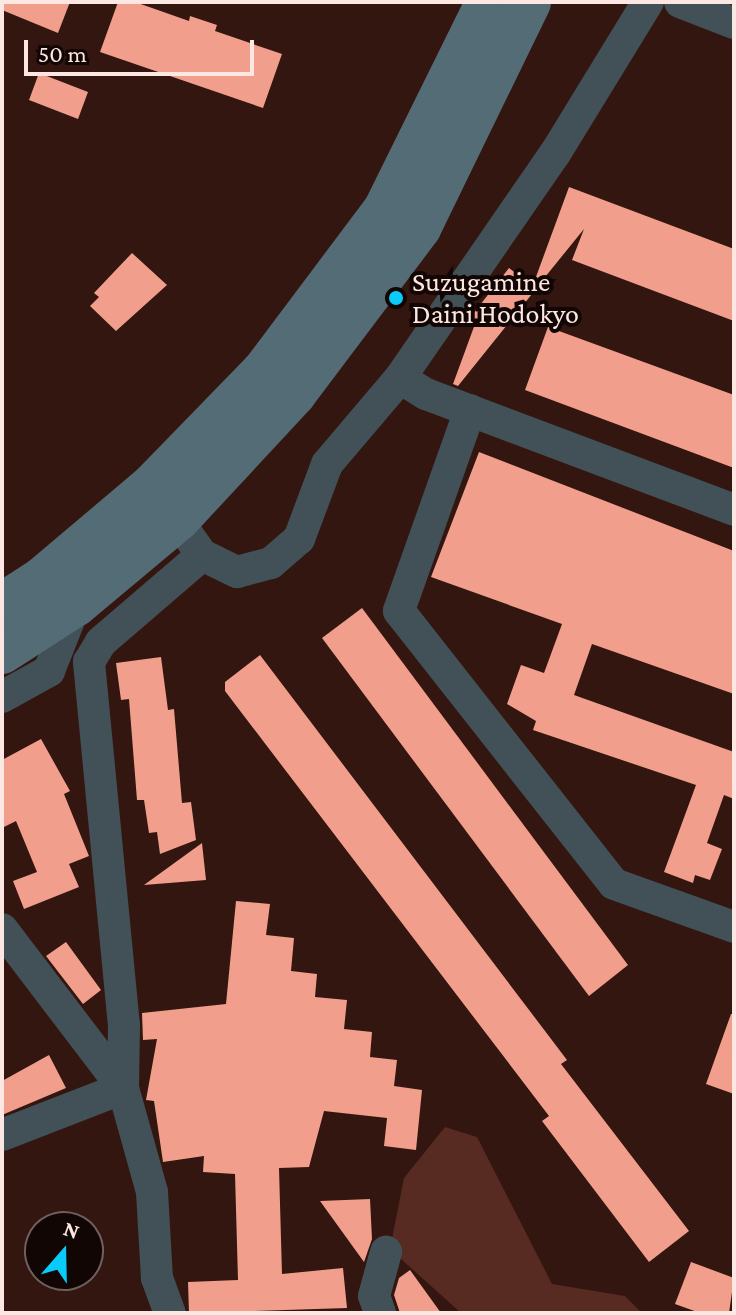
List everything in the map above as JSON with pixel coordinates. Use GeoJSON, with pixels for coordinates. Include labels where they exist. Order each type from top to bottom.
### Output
{"type":"FeatureCollection","features":[{"type":"Feature","properties":{"kind":"street"},"geometry":{"type":"LineString","coordinates":[[2,652],[75,605],[165,503],[385,210],[488,2]]}},
{"type":"Feature","properties":{"kind":"street"},"geometry":{"type":"LineString","coordinates":[[2,605],[165,503],[294,394],[419,228],[529,2]]}},
{"type":"Feature","properties":{"kind":"street"},"geometry":{"type":"LineString","coordinates":[[165,503],[202,555],[237,572],[271,563],[299,539],[327,464],[400,378],[556,152],[648,2]]}},
{"type":"Feature","properties":{"kind":"street"},"geometry":{"type":"LineString","coordinates":[[680,2],[734,23]]}},
{"type":"Feature","properties":{"kind":"street"},"geometry":{"type":"LineString","coordinates":[[400,378],[470,410],[734,510]]}},
{"type":"Feature","properties":{"kind":"street"},"geometry":{"type":"LineString","coordinates":[[470,410],[399,611],[614,884],[734,927]]}},
{"type":"Feature","properties":{"kind":"street"},"geometry":{"type":"LineString","coordinates":[[170,1313],[157,1278],[152,1192],[123,1088],[124,1026],[89,662],[101,642],[202,555]]}},
{"type":"Feature","properties":{"kind":"street"},"geometry":{"type":"LineString","coordinates":[[2,697],[49,671],[75,605]]}},
{"type":"Feature","properties":{"kind":"street"},"geometry":{"type":"LineString","coordinates":[[2,929],[123,1088]]}},
{"type":"Feature","properties":{"kind":"street"},"geometry":{"type":"LineString","coordinates":[[2,1135],[123,1088]]}},
{"type":"Feature","properties":{"kind":"street"},"geometry":{"type":"LineString","coordinates":[[380,1313],[374,1296],[386,1252]]}},
{"type":"Feature","properties":{"kind":"shaded area"},"geometry":{"type":"Polygon","coordinates":[[[445,1127],[477,1137],[552,1284],[625,1296],[642,1313],[461,1313],[390,1249],[404,1178],[445,1127]]]}},
{"type":"Feature","properties":{"kind":"building"},"geometry":{"type":"Polygon","coordinates":[[[2,2],[70,2],[58,33],[2,10],[2,2]]]}},
{"type":"Feature","properties":{"kind":"building"},"geometry":{"type":"Polygon","coordinates":[[[118,2],[135,2],[189,21],[190,16],[217,25],[215,31],[282,54],[263,108],[100,52],[118,2]]]}},
{"type":"Feature","properties":{"kind":"building"},"geometry":{"type":"Polygon","coordinates":[[[39,73],[88,92],[78,119],[29,100],[39,73]]]}},
{"type":"Feature","properties":{"kind":"building"},"geometry":{"type":"Polygon","coordinates":[[[569,187],[734,249],[734,321],[572,260],[584,229],[537,287],[533,285],[569,187]]]}},
{"type":"Feature","properties":{"kind":"building"},"geometry":{"type":"Polygon","coordinates":[[[132,253],[167,285],[116,331],[90,306],[99,297],[94,293],[132,253]]]}},
{"type":"Feature","properties":{"kind":"building"},"geometry":{"type":"Polygon","coordinates":[[[509,268],[536,289],[458,386],[453,384],[475,324],[469,319],[509,268]]]}},
{"type":"Feature","properties":{"kind":"building"},"geometry":{"type":"Polygon","coordinates":[[[548,327],[734,395],[734,468],[525,390],[548,327]]]}},
{"type":"Feature","properties":{"kind":"building"},"geometry":{"type":"Polygon","coordinates":[[[479,452],[734,551],[734,694],[592,644],[574,695],[734,752],[734,799],[724,795],[707,843],[722,849],[710,880],[695,875],[693,883],[664,872],[696,785],[533,730],[536,721],[507,704],[521,665],[544,673],[562,624],[431,577],[479,452]]]}},
{"type":"Feature","properties":{"kind":"building"},"geometry":{"type":"Polygon","coordinates":[[[362,608],[628,965],[589,996],[322,638],[362,608]]]}},
{"type":"Feature","properties":{"kind":"building"},"geometry":{"type":"Polygon","coordinates":[[[260,655],[567,1060],[561,1064],[689,1231],[649,1262],[542,1121],[549,1116],[225,691],[225,682],[260,655]]]}},
{"type":"Feature","properties":{"kind":"building"},"geometry":{"type":"Polygon","coordinates":[[[161,657],[168,710],[174,709],[182,803],[191,802],[196,840],[160,854],[157,832],[149,833],[144,800],[137,800],[129,699],[121,700],[116,663],[161,657]]]}},
{"type":"Feature","properties":{"kind":"building"},"geometry":{"type":"Polygon","coordinates":[[[41,739],[70,791],[64,794],[89,856],[69,864],[79,887],[24,909],[13,881],[37,872],[16,821],[2,828],[2,760],[41,739]]]}},
{"type":"Feature","properties":{"kind":"building"},"geometry":{"type":"Polygon","coordinates":[[[202,843],[206,880],[144,885],[202,843]]]}},
{"type":"Feature","properties":{"kind":"building"},"geometry":{"type":"Polygon","coordinates":[[[236,901],[270,904],[266,935],[294,938],[291,971],[317,974],[315,997],[347,1000],[344,1029],[372,1032],[370,1057],[397,1060],[394,1086],[422,1090],[416,1150],[384,1146],[387,1118],[324,1111],[309,1167],[279,1168],[282,1274],[343,1268],[347,1308],[189,1313],[188,1282],[238,1280],[235,1174],[203,1172],[204,1156],[163,1162],[154,1101],[146,1100],[157,1039],[143,1040],[142,1013],[226,1004],[236,901]]]}},
{"type":"Feature","properties":{"kind":"building"},"geometry":{"type":"Polygon","coordinates":[[[66,942],[101,990],[83,1004],[46,956],[66,942]]]}},
{"type":"Feature","properties":{"kind":"building"},"geometry":{"type":"Polygon","coordinates":[[[731,1014],[734,1014],[734,1094],[706,1084],[731,1014]]]}},
{"type":"Feature","properties":{"kind":"building"},"geometry":{"type":"Polygon","coordinates":[[[49,1055],[66,1088],[2,1115],[2,1081],[49,1055]]]}},
{"type":"Feature","properties":{"kind":"building"},"geometry":{"type":"Polygon","coordinates":[[[370,1199],[372,1239],[364,1262],[320,1201],[370,1199]]]}},
{"type":"Feature","properties":{"kind":"building"},"geometry":{"type":"Polygon","coordinates":[[[691,1262],[734,1278],[729,1313],[700,1313],[675,1304],[691,1262]]]}},
{"type":"Feature","properties":{"kind":"building"},"geometry":{"type":"Polygon","coordinates":[[[410,1270],[441,1313],[400,1313],[394,1295],[399,1278],[410,1270]]]}},
{"type":"Feature","properties":{"kind":"place","name":"Suzugamine Daini Hodokyo"},"geometry":{"type":"Point","coordinates":[396,298]}}]}
